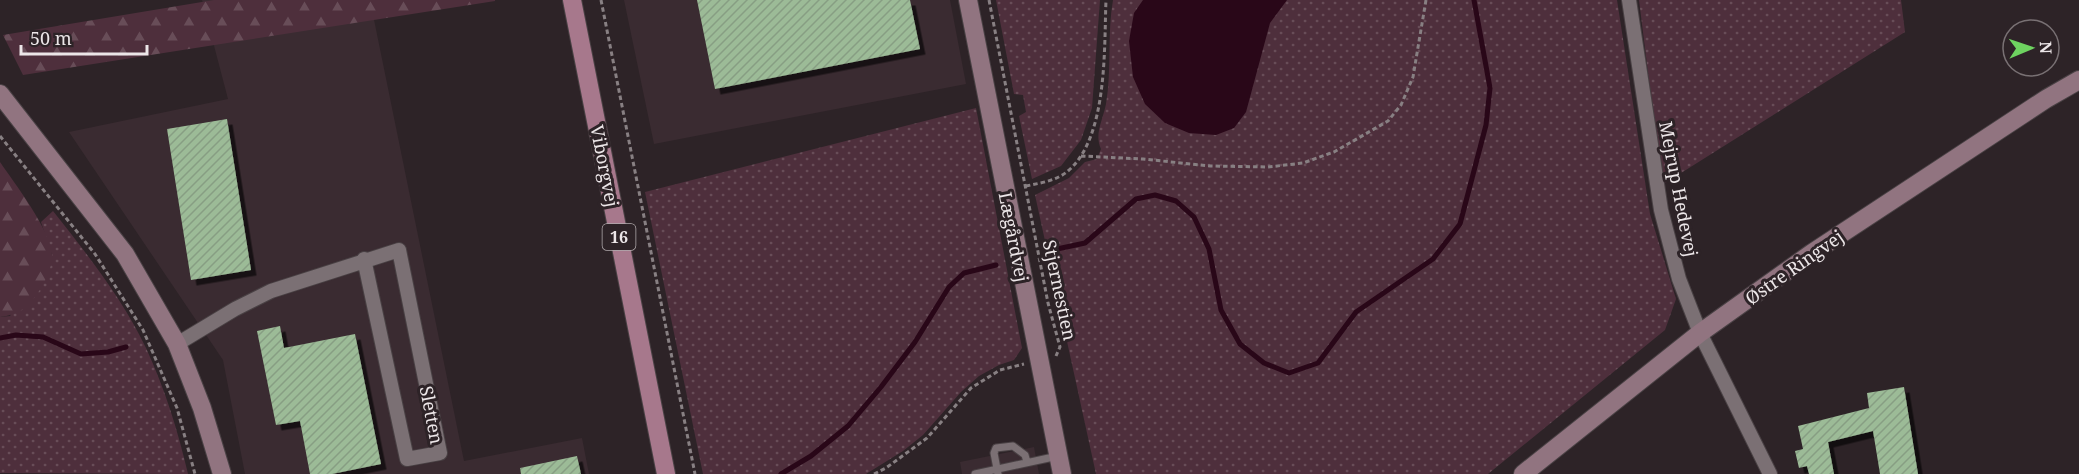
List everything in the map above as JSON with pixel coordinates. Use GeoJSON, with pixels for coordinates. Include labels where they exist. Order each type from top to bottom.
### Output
{"type":"FeatureCollection","features":[{"type":"Feature","properties":{"kind":"main road","name":"Viborgvej"},"geometry":{"type":"LineString","coordinates":[[572,0],[666,474]]}},
{"type":"Feature","properties":{"kind":"street","name":"Lægårdvej"},"geometry":{"type":"LineString","coordinates":[[968,0],[1062,474]]}},
{"type":"Feature","properties":{"kind":"street","name":"Mejrup Hedevej"},"geometry":{"type":"LineString","coordinates":[[1629,0],[1661,210],[1679,279],[1700,333],[1770,474]]}},
{"type":"Feature","properties":{"kind":"street","name":"Østre Ringvej"},"geometry":{"type":"LineString","coordinates":[[1523,474],[1700,333],[1812,253],[2046,99],[2079,80]]}},
{"type":"Feature","properties":{"kind":"street"},"geometry":{"type":"LineString","coordinates":[[0,94],[125,254],[177,344],[202,408],[222,474]]}},
{"type":"Feature","properties":{"kind":"street","name":"Sletten"},"geometry":{"type":"LineString","coordinates":[[177,344],[235,309],[271,291],[364,260],[399,250],[440,453],[407,459],[364,260]]}},
{"type":"Feature","properties":{"kind":"lane"},"geometry":{"type":"LineString","coordinates":[[997,471],[994,453],[996,448],[1013,446],[1025,455],[1027,462]]}},
{"type":"Feature","properties":{"kind":"lane"},"geometry":{"type":"LineString","coordinates":[[975,474],[1058,456]]}},
{"type":"Feature","properties":{"kind":"lane"},"geometry":{"type":"LineString","coordinates":[[1012,465],[1014,474]]}},
{"type":"Feature","properties":{"kind":"path"},"geometry":{"type":"LineString","coordinates":[[601,0],[695,474]]}},
{"type":"Feature","properties":{"kind":"path","name":"Stjernestien"},"geometry":{"type":"LineString","coordinates":[[874,474],[927,438],[971,388],[1000,370],[1056,356],[1060,347],[1048,303],[989,0]]}},
{"type":"Feature","properties":{"kind":"path"},"geometry":{"type":"LineString","coordinates":[[1026,186],[1055,179],[1069,170],[1081,156],[1095,124],[1101,101],[1106,0]]}},
{"type":"Feature","properties":{"kind":"path"},"geometry":{"type":"LineString","coordinates":[[1081,156],[1143,159],[1210,166],[1268,167],[1303,162],[1334,152],[1388,121],[1401,105],[1413,76],[1426,0]]}},
{"type":"Feature","properties":{"kind":"path"},"geometry":{"type":"LineString","coordinates":[[0,136],[95,254],[143,330],[177,408],[195,474]]}},
{"type":"Feature","properties":{"kind":"shaded area"},"geometry":{"type":"Polygon","coordinates":[[[202,0],[370,0],[464,461],[582,438],[589,474],[245,474],[223,360],[69,132],[228,99],[202,0]]]}},
{"type":"Feature","properties":{"kind":"shaded area"},"geometry":{"type":"Polygon","coordinates":[[[624,0],[950,0],[966,84],[654,144],[624,0]]]}},
{"type":"Feature","properties":{"kind":"shaded area"},"geometry":{"type":"Polygon","coordinates":[[[1143,0],[1287,0],[1270,23],[1246,112],[1234,128],[1216,135],[1189,133],[1165,123],[1145,104],[1133,77],[1129,41],[1134,13],[1143,0]]]}},
{"type":"Feature","properties":{"kind":"shaded area"},"geometry":{"type":"Polygon","coordinates":[[[1034,447],[1039,474],[962,474],[960,462],[1034,447]]]}},
{"type":"Feature","properties":{"kind":"green space"},"geometry":{"type":"Polygon","coordinates":[[[214,0],[495,1],[23,75],[3,35],[214,0]]]}},
{"type":"Feature","properties":{"kind":"green space"},"geometry":{"type":"Polygon","coordinates":[[[996,0],[1100,0],[1092,108],[1081,140],[1061,166],[1032,179],[1019,116],[1026,112],[1023,95],[1014,94],[996,0]]]}},
{"type":"Feature","properties":{"kind":"green space"},"geometry":{"type":"Polygon","coordinates":[[[1113,0],[1617,0],[1650,214],[1676,299],[1665,330],[1488,474],[1096,474],[1035,195],[1069,178],[1085,162],[1097,159],[1101,149],[1098,138],[1108,91],[1113,0]]]}},
{"type":"Feature","properties":{"kind":"green space"},"geometry":{"type":"Polygon","coordinates":[[[1639,0],[1901,0],[1905,32],[1662,185],[1639,0]]]}},
{"type":"Feature","properties":{"kind":"green space"},"geometry":{"type":"Polygon","coordinates":[[[976,108],[1022,348],[1014,360],[979,376],[961,392],[923,435],[903,451],[866,474],[703,474],[645,192],[976,108]]]}},
{"type":"Feature","properties":{"kind":"green space"},"geometry":{"type":"Polygon","coordinates":[[[0,162],[39,220],[50,244],[52,255],[48,276],[33,299],[17,313],[0,317],[0,162]]]}},
{"type":"Feature","properties":{"kind":"green space"},"geometry":{"type":"Polygon","coordinates":[[[53,211],[115,294],[137,330],[170,410],[188,474],[0,473],[0,317],[10,316],[52,255],[41,222],[53,211]]]}},
{"type":"Feature","properties":{"kind":"building"},"geometry":{"type":"Polygon","coordinates":[[[697,0],[910,0],[920,49],[715,89],[697,0]]]}},
{"type":"Feature","properties":{"kind":"building"},"geometry":{"type":"Polygon","coordinates":[[[227,119],[251,270],[191,280],[167,129],[227,119]]]}},
{"type":"Feature","properties":{"kind":"building"},"geometry":{"type":"Polygon","coordinates":[[[280,326],[284,348],[355,334],[381,464],[332,474],[310,474],[300,421],[276,425],[257,331],[280,326]]]}},
{"type":"Feature","properties":{"kind":"building"},"geometry":{"type":"Polygon","coordinates":[[[1904,387],[1918,474],[1880,474],[1873,431],[1828,442],[1834,474],[1809,474],[1807,466],[1799,468],[1795,451],[1803,449],[1798,426],[1869,408],[1867,393],[1904,387]]]}},
{"type":"Feature","properties":{"kind":"building"},"geometry":{"type":"Polygon","coordinates":[[[577,456],[581,474],[521,474],[520,468],[577,456]]]}},
{"type":"Feature","properties":{"kind":"waterway"},"geometry":{"type":"LineString","coordinates":[[1057,249],[1085,243],[1136,199],[1155,195],[1176,201],[1194,217],[1209,249],[1221,310],[1240,344],[1264,363],[1289,373],[1318,363],[1356,312],[1433,259],[1460,224],[1486,125],[1490,88],[1474,0]]}},
{"type":"Feature","properties":{"kind":"waterway"},"geometry":{"type":"LineString","coordinates":[[781,474],[811,456],[848,426],[915,342],[949,287],[964,273],[996,265]]}},
{"type":"Feature","properties":{"kind":"waterway"},"geometry":{"type":"LineString","coordinates":[[0,338],[16,335],[43,337],[81,354],[108,352],[126,347]]}}]}
